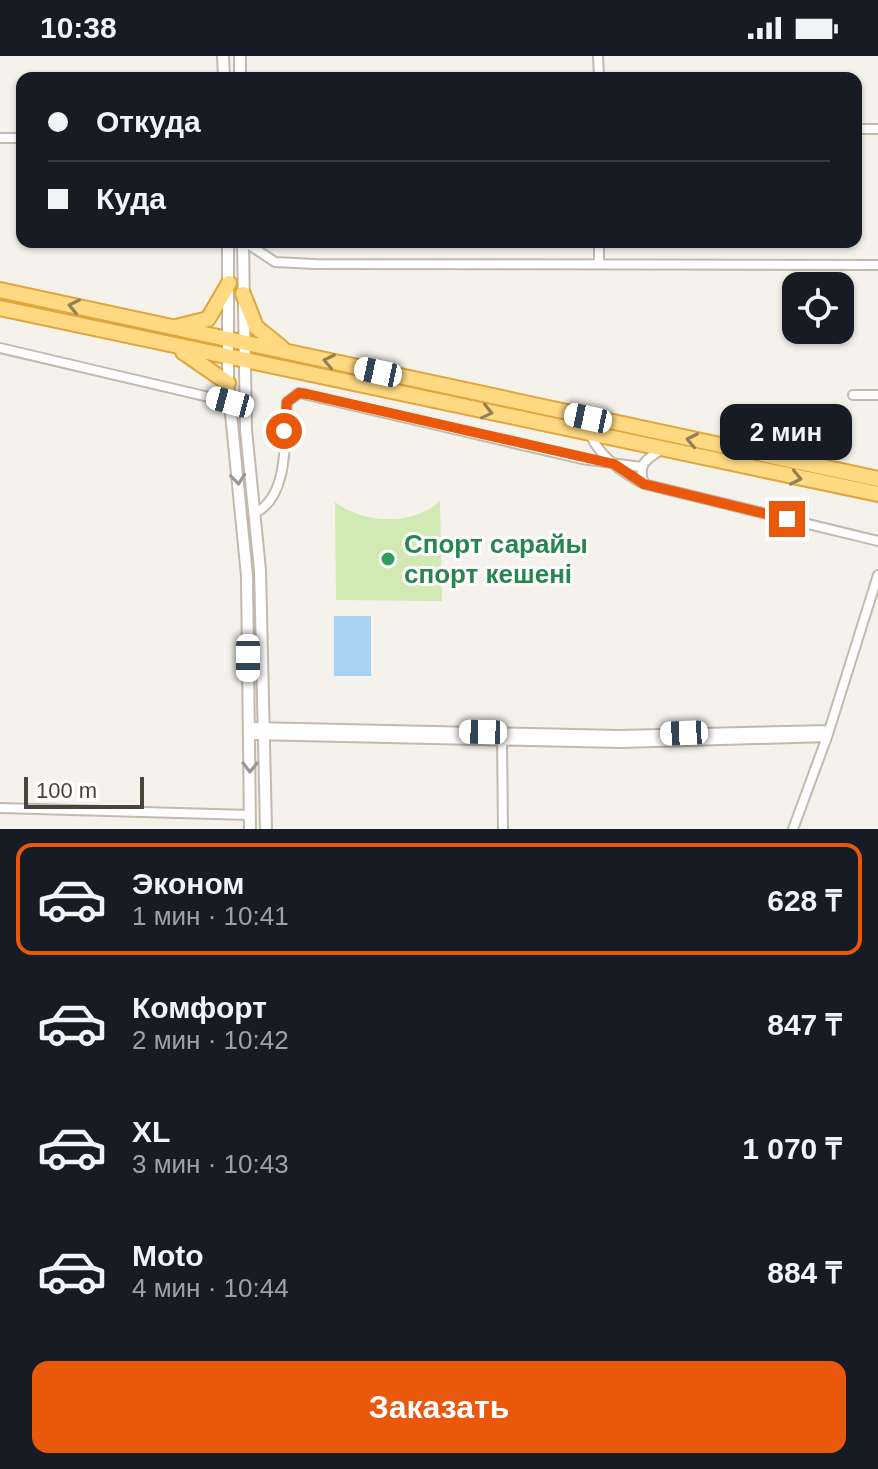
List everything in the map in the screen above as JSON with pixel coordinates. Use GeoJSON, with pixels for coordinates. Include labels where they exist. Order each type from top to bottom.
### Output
{"type":"FeatureCollection","features":[{"type":"Feature","properties":{"kind":"highway"},"geometry":{"type":"LineString","coordinates":[[173,328],[208,319],[229,283]]}},
{"type":"Feature","properties":{"kind":"highway"},"geometry":{"type":"LineString","coordinates":[[0,290],[289,353],[591,436],[878,494]]}},
{"type":"Feature","properties":{"kind":"highway"},"geometry":{"type":"LineString","coordinates":[[243,294],[256,327],[289,353]]}},
{"type":"Feature","properties":{"kind":"highway"},"geometry":{"type":"LineString","coordinates":[[0,308],[237,360],[436,392],[878,479]]}},
{"type":"Feature","properties":{"kind":"highway"},"geometry":{"type":"LineString","coordinates":[[173,345],[228,383]]}},
{"type":"Feature","properties":{"kind":"street"},"geometry":{"type":"LineString","coordinates":[[228,248],[229,283],[237,341]]}},
{"type":"Feature","properties":{"kind":"street"},"geometry":{"type":"LineString","coordinates":[[244,248],[237,360],[255,513],[265,731],[266,829]]}},
{"type":"Feature","properties":{"kind":"street"},"geometry":{"type":"LineString","coordinates":[[253,248],[275,262],[878,265]]}},
{"type":"Feature","properties":{"kind":"street"},"geometry":{"type":"LineString","coordinates":[[599,248],[599,263]]}},
{"type":"Feature","properties":{"kind":"street"},"geometry":{"type":"LineString","coordinates":[[0,348],[230,402]]}},
{"type":"Feature","properties":{"kind":"street"},"geometry":{"type":"LineString","coordinates":[[237,360],[228,383],[247,576],[250,829]]}},
{"type":"Feature","properties":{"kind":"street"},"geometry":{"type":"LineString","coordinates":[[255,513],[267,508],[277,492],[287,402],[299,393],[582,459],[641,467]]}},
{"type":"Feature","properties":{"kind":"street"},"geometry":{"type":"LineString","coordinates":[[853,395],[878,395]]}},
{"type":"Feature","properties":{"kind":"street"},"geometry":{"type":"LineString","coordinates":[[582,459],[591,436]]}},
{"type":"Feature","properties":{"kind":"street"},"geometry":{"type":"LineString","coordinates":[[591,436],[596,448],[644,484],[878,541]]}},
{"type":"Feature","properties":{"kind":"street"},"geometry":{"type":"LineString","coordinates":[[644,484],[641,467],[645,460],[661,450]]}},
{"type":"Feature","properties":{"kind":"street"},"geometry":{"type":"LineString","coordinates":[[793,829],[828,733],[878,575]]}},
{"type":"Feature","properties":{"kind":"street"},"geometry":{"type":"LineString","coordinates":[[249,731],[625,739]]}},
{"type":"Feature","properties":{"kind":"street"},"geometry":{"type":"LineString","coordinates":[[265,731],[502,740],[828,733]]}},
{"type":"Feature","properties":{"kind":"street"},"geometry":{"type":"LineString","coordinates":[[502,740],[503,829]]}},
{"type":"Feature","properties":{"kind":"street"},"geometry":{"type":"LineString","coordinates":[[0,808],[250,815]]}},
{"type":"Feature","properties":{"kind":"green space","name":"Спорт сарайы спорт кешені"},"geometry":{"type":"Polygon","coordinates":[[[440,501],[442,601],[336,600],[335,502],[360,515],[388,519],[417,515],[440,501]]]}},
{"type":"Feature","properties":{"kind":"water"},"geometry":{"type":"Polygon","coordinates":[[[334,616],[371,616],[371,676],[334,676],[334,616]]]}},
{"type":"Feature","properties":{"kind":"place","name":"Спорт сарайы спорт кешені"},"geometry":{"type":"Point","coordinates":[388,559]}},
{"type":"Feature","properties":{"kind":"route"},"geometry":{"type":"LineString","coordinates":[[284,431],[287,402],[299,393],[307,394],[614,464],[644,484],[787,519]]}}]}
